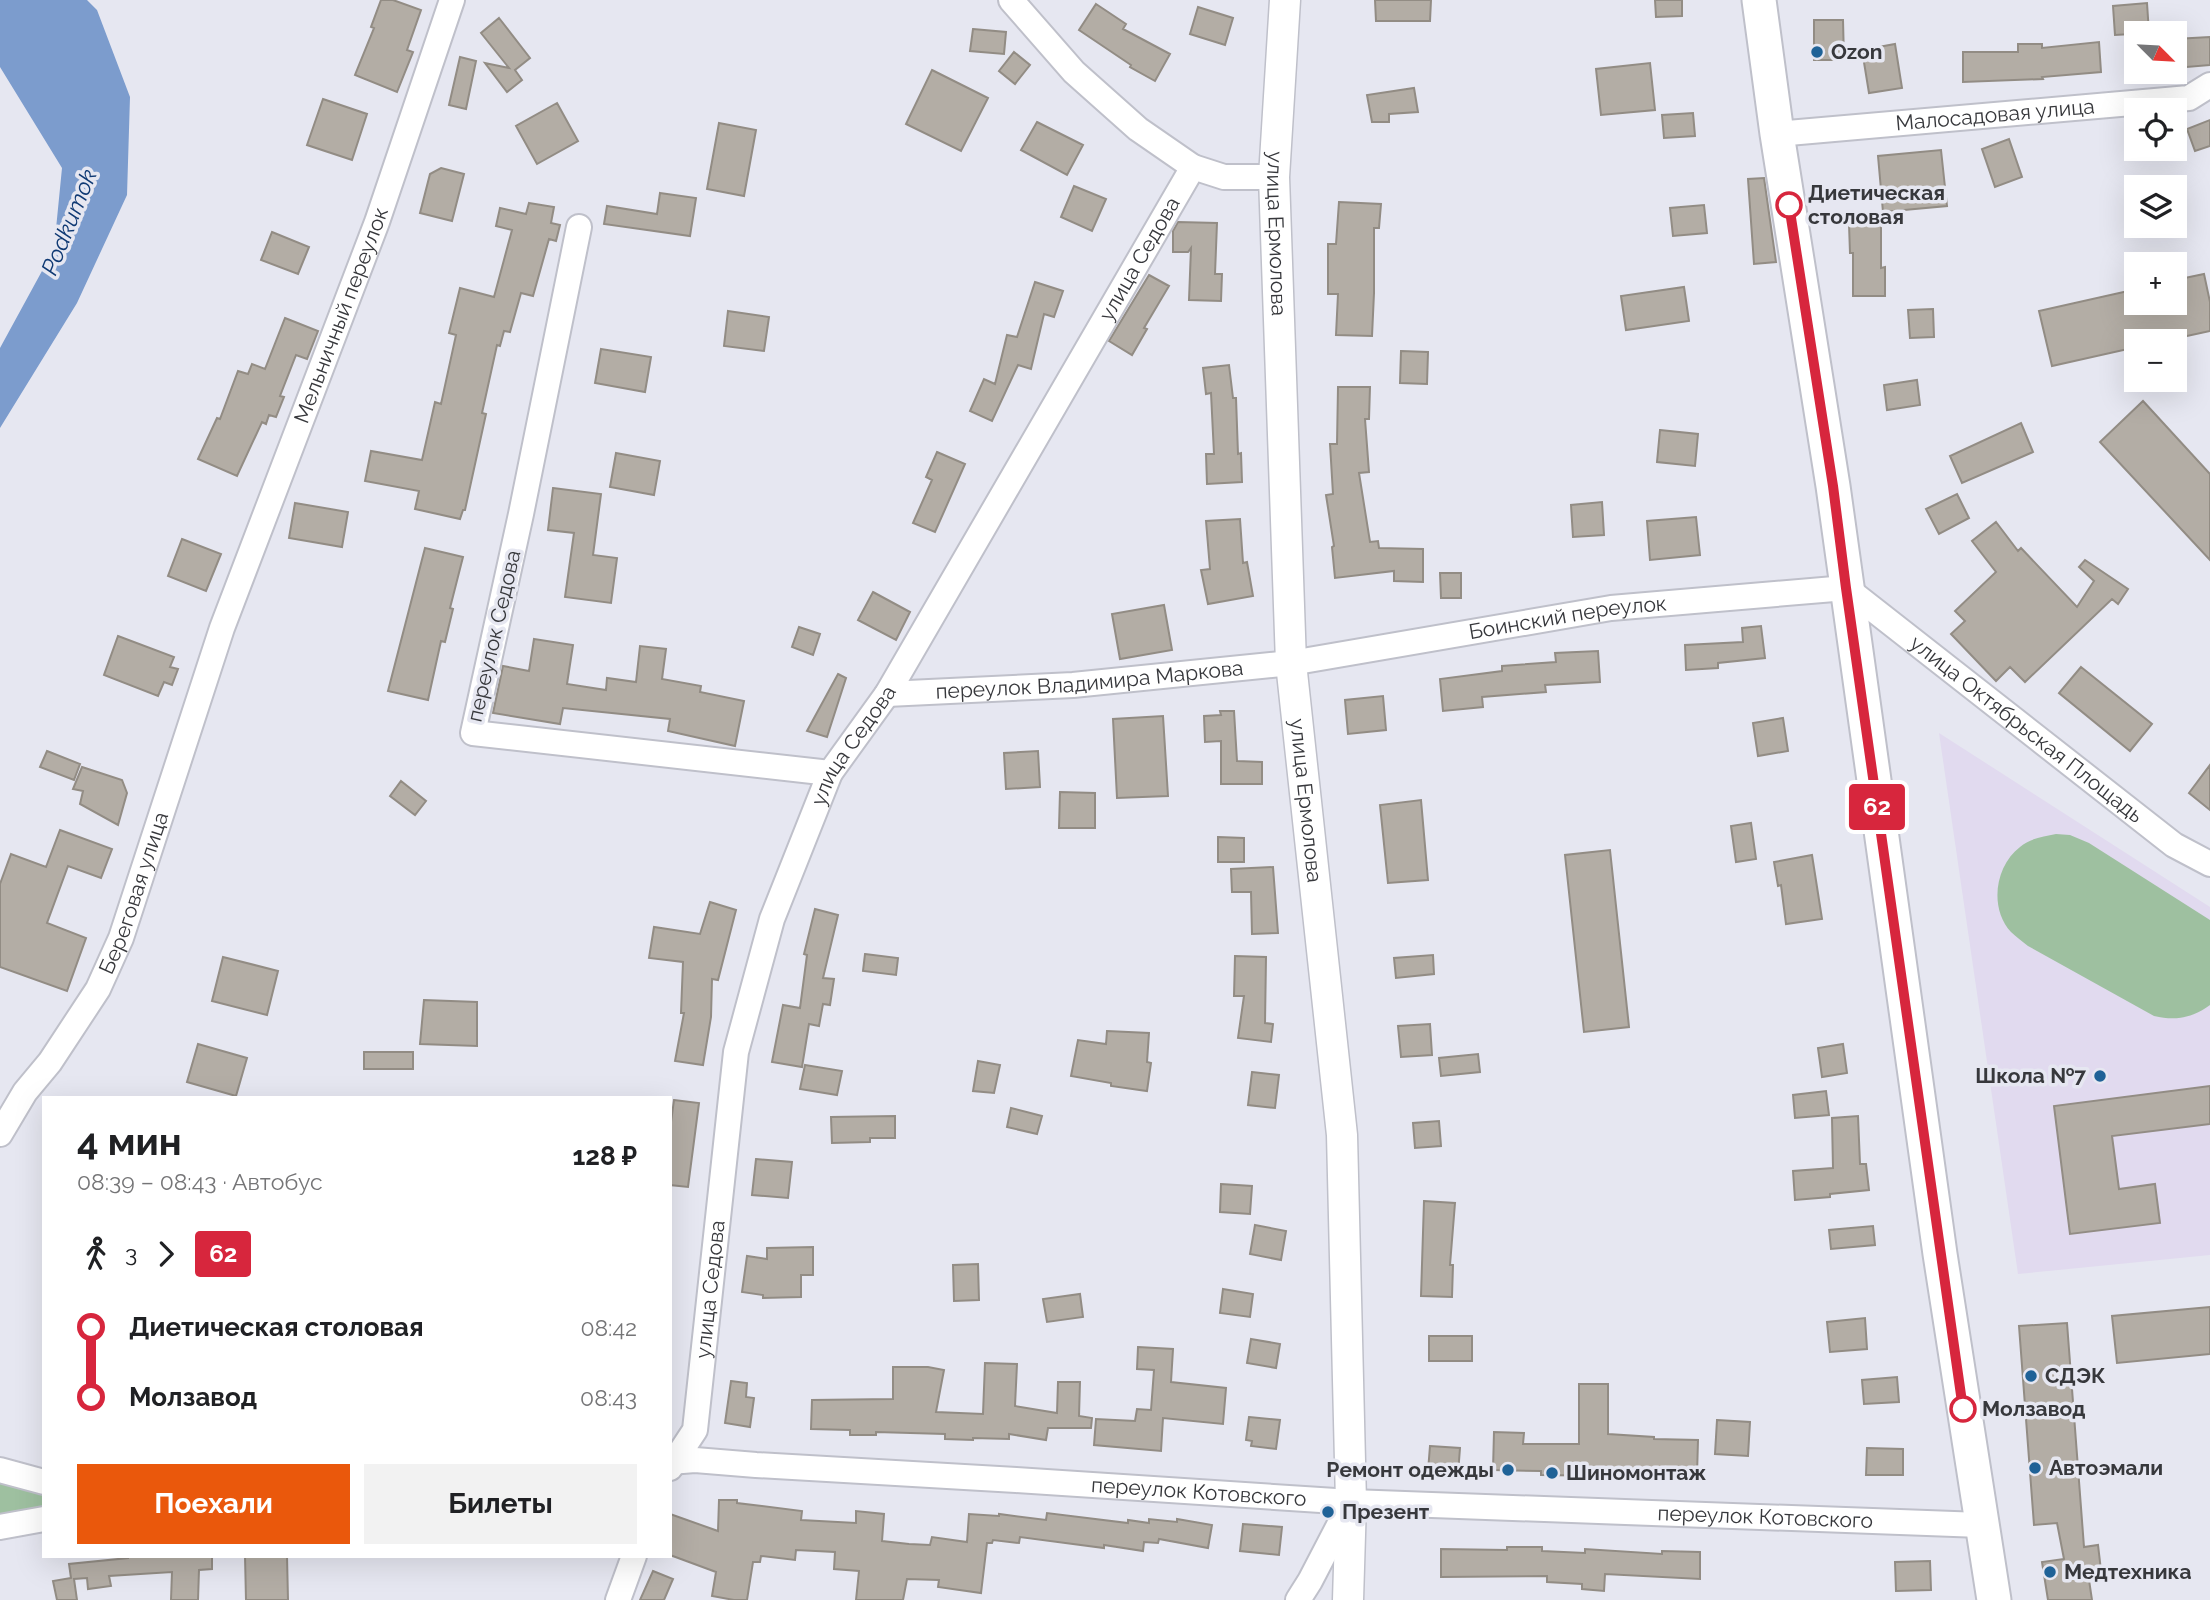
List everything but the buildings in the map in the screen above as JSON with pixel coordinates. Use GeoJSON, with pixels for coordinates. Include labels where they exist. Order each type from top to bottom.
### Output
{"type":"FeatureCollection","features":[{"type":"Feature","properties":{"kind":"main road"},"geometry":{"type":"LineString","coordinates":[[1759,0],[1777,134],[1833,486],[1981,1525],[1994,1600]]}},
{"type":"Feature","properties":{"kind":"street","name":"Мельничный переулок"},"geometry":{"type":"LineString","coordinates":[[222,628],[377,222],[453,0]]}},
{"type":"Feature","properties":{"kind":"street"},"geometry":{"type":"LineString","coordinates":[[1012,0],[1074,72],[1138,129],[1193,167],[1224,177],[1274,177]]}},
{"type":"Feature","properties":{"kind":"street","name":"улица Ермолова"},"geometry":{"type":"LineString","coordinates":[[1285,0],[1274,177],[1291,663],[1342,1135],[1351,1502],[1348,1600]]}},
{"type":"Feature","properties":{"kind":"street","name":"Малосадовая улица"},"geometry":{"type":"LineString","coordinates":[[1777,134],[2189,98],[2210,85]]}},
{"type":"Feature","properties":{"kind":"street","name":"улица Седова"},"geometry":{"type":"LineString","coordinates":[[672,1463],[695,1430],[736,1052],[772,919],[830,773],[887,694],[1193,167]]}},
{"type":"Feature","properties":{"kind":"street","name":"переулок Седова"},"geometry":{"type":"LineString","coordinates":[[579,227],[522,514],[473,733],[830,773]]}},
{"type":"Feature","properties":{"kind":"street","name":"Боинский переулок"},"geometry":{"type":"LineString","coordinates":[[1291,663],[1611,608],[1846,588]]}},
{"type":"Feature","properties":{"kind":"street","name":"улица Октябрьская Площадь"},"geometry":{"type":"LineString","coordinates":[[1846,588],[2174,845],[2210,864]]}},
{"type":"Feature","properties":{"kind":"street","name":"Береговая улица"},"geometry":{"type":"LineString","coordinates":[[0,1134],[25,1092],[50,1062],[98,989],[121,938],[222,628]]}},
{"type":"Feature","properties":{"kind":"street","name":"переулок Владимира Маркова"},"geometry":{"type":"LineString","coordinates":[[887,694],[1073,685],[1291,663]]}},
{"type":"Feature","properties":{"kind":"street","name":"переулок Котовского"},"geometry":{"type":"LineString","coordinates":[[672,1464],[695,1460],[1351,1502],[1981,1525]]}},
{"type":"Feature","properties":{"kind":"street"},"geometry":{"type":"LineString","coordinates":[[0,1470],[42,1481]]}},
{"type":"Feature","properties":{"kind":"street"},"geometry":{"type":"LineString","coordinates":[[1298,1600],[1351,1502]]}},
{"type":"Feature","properties":{"kind":"street"},"geometry":{"type":"LineString","coordinates":[[0,1527],[42,1519]]}},
{"type":"Feature","properties":{"kind":"street"},"geometry":{"type":"LineString","coordinates":[[618,1600],[633,1558]]}},
{"type":"Feature","properties":{"kind":"shaded area","name":"Школа №7"},"geometry":{"type":"Polygon","coordinates":[[[1939,733],[2210,907],[2210,1255],[2018,1274],[1939,733]]]}},
{"type":"Feature","properties":{"kind":"green space"},"geometry":{"type":"Polygon","coordinates":[[[2056,834],[2070,835],[2089,843],[2210,920],[2210,1005],[2184,1017],[2154,1016],[2028,946],[2011,932],[2004,922],[1998,900],[2000,876],[2005,865],[2024,844],[2056,834]]]}},
{"type":"Feature","properties":{"kind":"green space"},"geometry":{"type":"Polygon","coordinates":[[[0,1480],[42,1490],[42,1508],[0,1514],[0,1480]]]}},
{"type":"Feature","properties":{"kind":"water","name":"Podkumok"},"geometry":{"type":"Polygon","coordinates":[[[0,0],[87,0],[97,10],[130,97],[127,195],[77,303],[0,428],[0,348],[54,249],[62,168],[0,67],[0,0]]]}},
{"type":"Feature","properties":{"kind":"bus line","name":"62"},"geometry":{"type":"LineString","coordinates":[[1789,205],[1833,486],[1963,1409]]}},
{"type":"Feature","properties":{"kind":"place","name":"Ozon"},"geometry":{"type":"Point","coordinates":[1817,52]}},
{"type":"Feature","properties":{"kind":"place","name":"Диетическая столовая"},"geometry":{"type":"Point","coordinates":[1789,205]}},
{"type":"Feature","properties":{"kind":"place","name":"Школа №7"},"geometry":{"type":"Point","coordinates":[2100,1076]}},
{"type":"Feature","properties":{"kind":"place","name":"СДЭК"},"geometry":{"type":"Point","coordinates":[2031,1376]}},
{"type":"Feature","properties":{"kind":"place","name":"Молзавод"},"geometry":{"type":"Point","coordinates":[1963,1409]}},
{"type":"Feature","properties":{"kind":"place","name":"Автоэмали"},"geometry":{"type":"Point","coordinates":[2035,1468]}},
{"type":"Feature","properties":{"kind":"place","name":"Ремонт одежды"},"geometry":{"type":"Point","coordinates":[1508,1470]}},
{"type":"Feature","properties":{"kind":"place","name":"Шиномонтаж"},"geometry":{"type":"Point","coordinates":[1552,1473]}},
{"type":"Feature","properties":{"kind":"place","name":"Презент"},"geometry":{"type":"Point","coordinates":[1328,1512]}},
{"type":"Feature","properties":{"kind":"place","name":"Медтехника"},"geometry":{"type":"Point","coordinates":[2050,1572]}}]}
